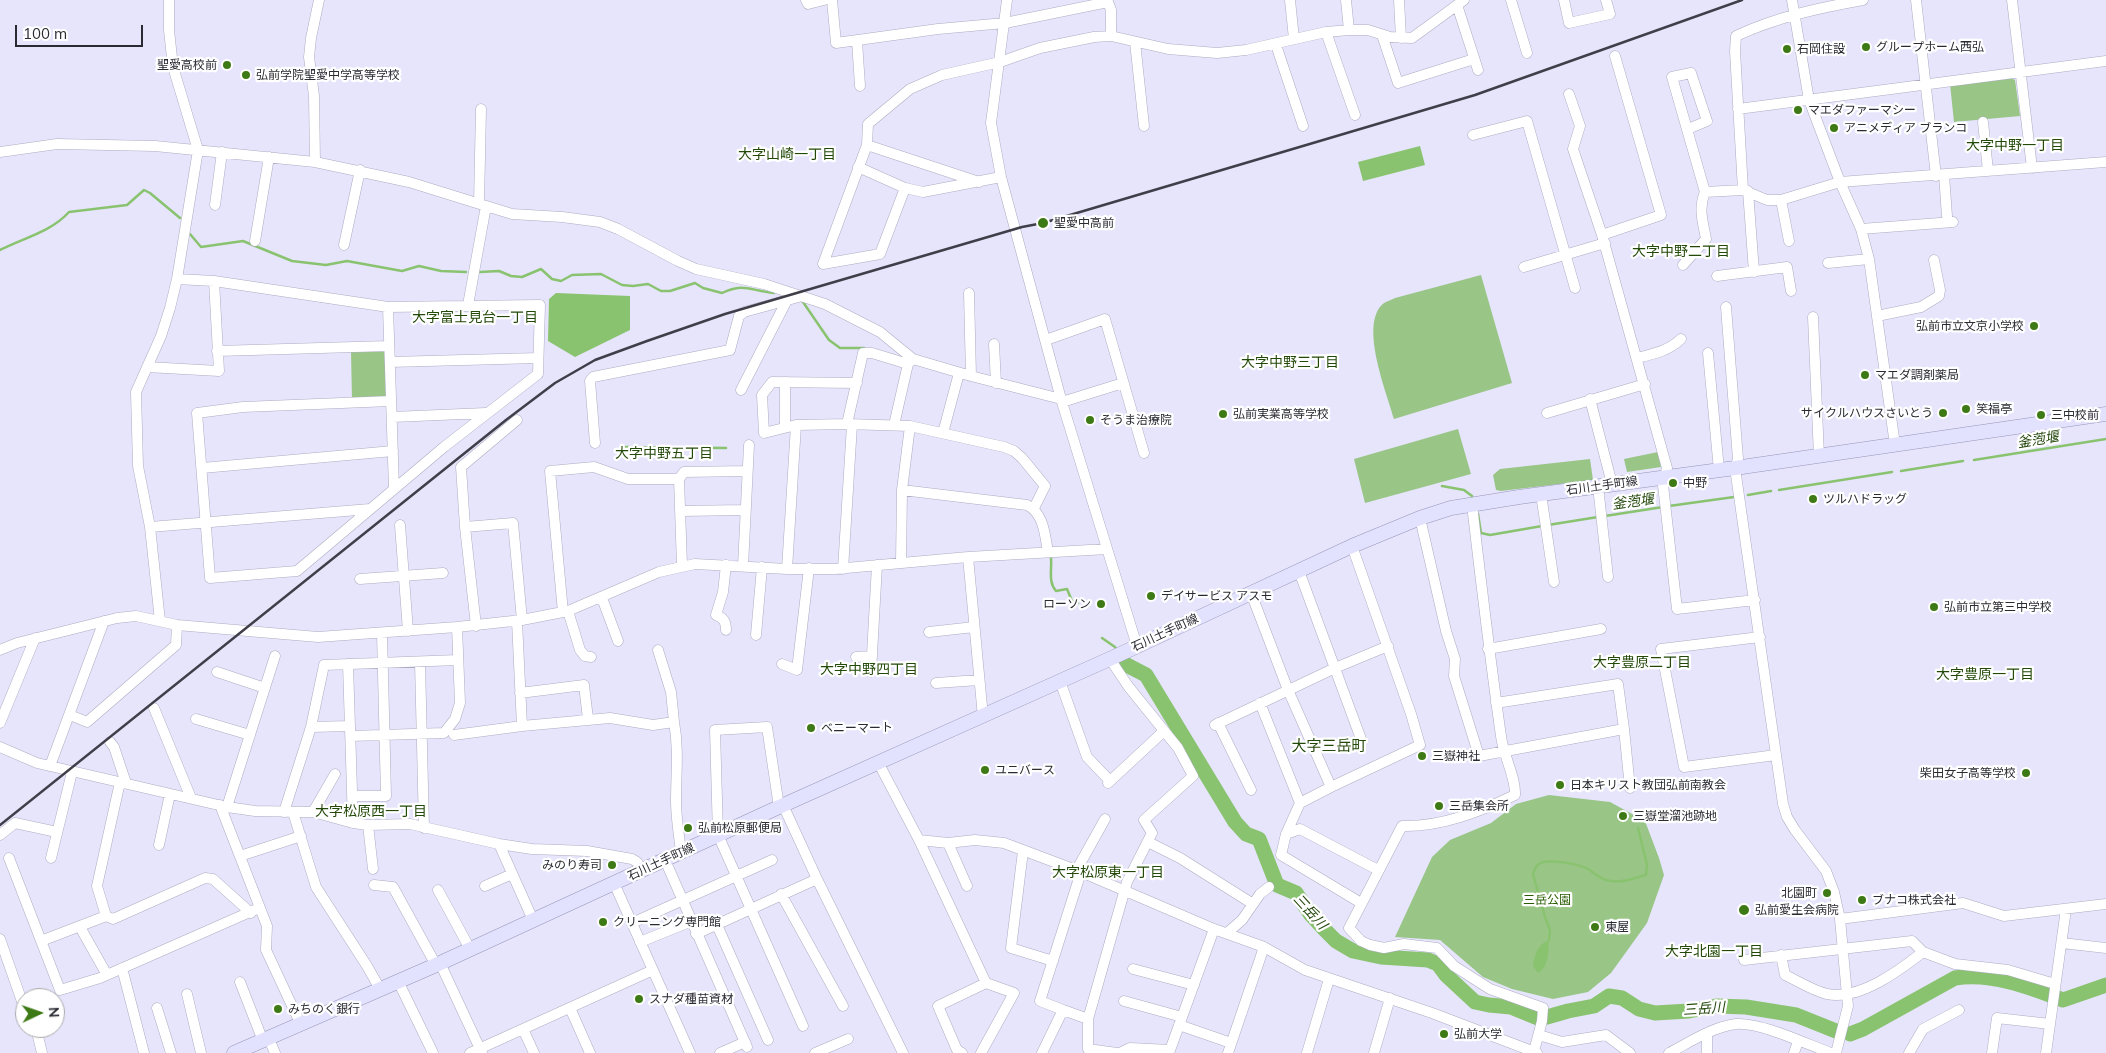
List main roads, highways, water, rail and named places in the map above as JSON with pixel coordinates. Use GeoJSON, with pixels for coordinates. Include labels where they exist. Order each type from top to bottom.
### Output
{"type":"FeatureCollection","features":[{"type":"Feature","properties":{"kind":"main road","name":"石川土手町線"},"geometry":{"type":"LineString","coordinates":[[234,1053],[438,964],[781,806],[983,717],[1352,546],[1420,518],[1451,508],[1541,494],[2106,414]]}},
{"type":"Feature","properties":{"kind":"waterway"},"geometry":{"type":"LineString","coordinates":[[0,250],[45,230],[69,212],[127,205],[144,190],[180,218]]}},
{"type":"Feature","properties":{"kind":"waterway"},"geometry":{"type":"LineString","coordinates":[[190,234],[201,247],[243,241],[292,261],[326,265],[347,261],[402,271],[419,266],[441,271],[466,272]]}},
{"type":"Feature","properties":{"kind":"waterway"},"geometry":{"type":"LineString","coordinates":[[480,272],[499,271],[511,276],[522,277],[541,269],[552,279],[561,281],[572,275],[601,274],[622,285],[648,284],[661,291],[670,291],[695,283],[703,288],[722,293],[736,288],[748,288],[774,293]]}},
{"type":"Feature","properties":{"kind":"waterway"},"geometry":{"type":"LineString","coordinates":[[803,302],[829,340],[840,348],[864,348]]}},
{"type":"Feature","properties":{"kind":"waterway","name":"釜萢堰"},"geometry":{"type":"LineString","coordinates":[[1974,460],[2106,439]]}},
{"type":"Feature","properties":{"kind":"waterway"},"geometry":{"type":"LineString","coordinates":[[625,447],[726,448]]}},
{"type":"Feature","properties":{"kind":"waterway","name":"釜萢堰"},"geometry":{"type":"LineString","coordinates":[[1901,471],[1963,461]]}},
{"type":"Feature","properties":{"kind":"waterway","name":"釜萢堰"},"geometry":{"type":"LineString","coordinates":[[1779,490],[1892,472]]}},
{"type":"Feature","properties":{"kind":"waterway","name":"釜萢堰"},"geometry":{"type":"LineString","coordinates":[[1442,486],[1464,490],[1472,496]]}},
{"type":"Feature","properties":{"kind":"waterway","name":"釜萢堰"},"geometry":{"type":"LineString","coordinates":[[1748,495],[1771,491]]}},
{"type":"Feature","properties":{"kind":"waterway","name":"釜萢堰"},"geometry":{"type":"LineString","coordinates":[[1669,506],[1734,497]]}},
{"type":"Feature","properties":{"kind":"waterway","name":"釜萢堰"},"geometry":{"type":"LineString","coordinates":[[1605,516],[1663,507]]}},
{"type":"Feature","properties":{"kind":"waterway","name":"釜萢堰"},"geometry":{"type":"LineString","coordinates":[[1478,514],[1481,533],[1490,535],[1542,526]]}},
{"type":"Feature","properties":{"kind":"waterway","name":"釜萢堰"},"geometry":{"type":"LineString","coordinates":[[1548,525],[1598,517]]}},
{"type":"Feature","properties":{"kind":"waterway"},"geometry":{"type":"LineString","coordinates":[[1051,558],[1051,580],[1056,591],[1067,589],[1072,601],[1078,603]]}},
{"type":"Feature","properties":{"kind":"waterway"},"geometry":{"type":"LineString","coordinates":[[1102,638],[1115,647],[1117,651]]}},
{"type":"Feature","properties":{"kind":"waterway","name":"三岳川"},"geometry":{"type":"LineString","coordinates":[[1121,662],[1146,675],[1235,822],[1246,834],[1259,839],[1277,885],[1296,893],[1311,915],[1336,941],[1353,951],[1381,957],[1428,960],[1438,964],[1446,975],[1475,1002],[1511,1007],[1538,1018]]}},
{"type":"Feature","properties":{"kind":"waterway"},"geometry":{"type":"LineString","coordinates":[[1549,940],[1550,930],[1533,874],[1537,866],[1543,862],[1571,864],[1584,867],[1604,879],[1615,881],[1646,875],[1647,865],[1638,828]]}},
{"type":"Feature","properties":{"kind":"waterway","name":"三岳川"},"geometry":{"type":"LineString","coordinates":[[1850,1034],[1863,1029],[1955,978],[1982,977],[1996,979],[2037,990],[2063,1000],[2106,985]]}},
{"type":"Feature","properties":{"kind":"waterway","name":"三岳川"},"geometry":{"type":"LineString","coordinates":[[1547,1017],[1594,1006],[1609,996],[1622,998],[1639,1009],[1655,1013],[1689,1011],[1716,1006],[1746,1007],[1796,1015],[1836,1031]]}},
{"type":"Feature","properties":{"kind":"railway"},"geometry":{"type":"LineString","coordinates":[[0,825],[506,420],[555,383],[595,360],[725,314],[1022,227],[1043,223],[1475,95],[1742,0]]}},
{"type":"Feature","properties":{"kind":"place","name":"グループホーム西弘"},"geometry":{"type":"Point","coordinates":[1866,47]}},
{"type":"Feature","properties":{"kind":"place","name":"石岡住設"},"geometry":{"type":"Point","coordinates":[1787,49]}},
{"type":"Feature","properties":{"kind":"place","name":"聖愛高校前"},"geometry":{"type":"Point","coordinates":[227,65]}},
{"type":"Feature","properties":{"kind":"place","name":"弘前学院聖愛中学高等学校"},"geometry":{"type":"Point","coordinates":[246,75]}},
{"type":"Feature","properties":{"kind":"place","name":"マエダファーマシー"},"geometry":{"type":"Point","coordinates":[1798,110]}},
{"type":"Feature","properties":{"kind":"place","name":"アニメディア ブランコ"},"geometry":{"type":"Point","coordinates":[1834,128]}},
{"type":"Feature","properties":{"kind":"place","name":"聖愛中高前"},"geometry":{"type":"Point","coordinates":[1043,223]}},
{"type":"Feature","properties":{"kind":"place","name":"弘前市立文京小学校"},"geometry":{"type":"Point","coordinates":[2034,326]}},
{"type":"Feature","properties":{"kind":"place","name":"マエダ調剤薬局"},"geometry":{"type":"Point","coordinates":[1865,375]}},
{"type":"Feature","properties":{"kind":"place","name":"笑福亭"},"geometry":{"type":"Point","coordinates":[1966,409]}},
{"type":"Feature","properties":{"kind":"place","name":"サイクルハウスさいとう"},"geometry":{"type":"Point","coordinates":[1943,413]}},
{"type":"Feature","properties":{"kind":"place","name":"弘前実業高等学校"},"geometry":{"type":"Point","coordinates":[1223,414]}},
{"type":"Feature","properties":{"kind":"place","name":"三中校前"},"geometry":{"type":"Point","coordinates":[2041,415]}},
{"type":"Feature","properties":{"kind":"place","name":"そうま治療院"},"geometry":{"type":"Point","coordinates":[1090,420]}},
{"type":"Feature","properties":{"kind":"place","name":"中野"},"geometry":{"type":"Point","coordinates":[1673,483]}},
{"type":"Feature","properties":{"kind":"place","name":"ツルハドラッグ"},"geometry":{"type":"Point","coordinates":[1813,499]}},
{"type":"Feature","properties":{"kind":"place","name":"デイサービス アスモ"},"geometry":{"type":"Point","coordinates":[1151,596]}},
{"type":"Feature","properties":{"kind":"place","name":"ローソン"},"geometry":{"type":"Point","coordinates":[1101,604]}},
{"type":"Feature","properties":{"kind":"place","name":"弘前市立第三中学校"},"geometry":{"type":"Point","coordinates":[1934,607]}},
{"type":"Feature","properties":{"kind":"place","name":"ベニーマート"},"geometry":{"type":"Point","coordinates":[811,728]}},
{"type":"Feature","properties":{"kind":"place","name":"三嶽神社"},"geometry":{"type":"Point","coordinates":[1422,756]}},
{"type":"Feature","properties":{"kind":"place","name":"ユニバース"},"geometry":{"type":"Point","coordinates":[985,770]}},
{"type":"Feature","properties":{"kind":"place","name":"柴田女子高等学校"},"geometry":{"type":"Point","coordinates":[2026,773]}},
{"type":"Feature","properties":{"kind":"place","name":"日本キリスト教団弘前南教会"},"geometry":{"type":"Point","coordinates":[1560,785]}},
{"type":"Feature","properties":{"kind":"place","name":"三岳集会所"},"geometry":{"type":"Point","coordinates":[1439,806]}},
{"type":"Feature","properties":{"kind":"place","name":"三嶽堂溜池跡地"},"geometry":{"type":"Point","coordinates":[1623,816]}},
{"type":"Feature","properties":{"kind":"place","name":"弘前松原郵便局"},"geometry":{"type":"Point","coordinates":[688,828]}},
{"type":"Feature","properties":{"kind":"place","name":"みのり寿司"},"geometry":{"type":"Point","coordinates":[612,865]}},
{"type":"Feature","properties":{"kind":"place","name":"北園町"},"geometry":{"type":"Point","coordinates":[1827,893]}},
{"type":"Feature","properties":{"kind":"place","name":"ブナコ株式会社"},"geometry":{"type":"Point","coordinates":[1862,900]}},
{"type":"Feature","properties":{"kind":"place","name":"弘前愛生会病院"},"geometry":{"type":"Point","coordinates":[1744,910]}},
{"type":"Feature","properties":{"kind":"place","name":"クリーニング専門館"},"geometry":{"type":"Point","coordinates":[603,922]}},
{"type":"Feature","properties":{"kind":"place","name":"東屋"},"geometry":{"type":"Point","coordinates":[1595,927]}},
{"type":"Feature","properties":{"kind":"place","name":"スナダ種苗資材"},"geometry":{"type":"Point","coordinates":[639,999]}},
{"type":"Feature","properties":{"kind":"place","name":"みちのく銀行"},"geometry":{"type":"Point","coordinates":[278,1009]}},
{"type":"Feature","properties":{"kind":"place","name":"弘前大学"},"geometry":{"type":"Point","coordinates":[1444,1034]}},
{"type":"Feature","properties":{"kind":"district","name":"大字中野一丁目"},"geometry":{"type":"Point","coordinates":[2015,146]}},
{"type":"Feature","properties":{"kind":"district","name":"大字山崎一丁目"},"geometry":{"type":"Point","coordinates":[787,155]}},
{"type":"Feature","properties":{"kind":"district","name":"大字中野二丁目"},"geometry":{"type":"Point","coordinates":[1681,252]}},
{"type":"Feature","properties":{"kind":"district","name":"大字富士見台一丁目"},"geometry":{"type":"Point","coordinates":[475,318]}},
{"type":"Feature","properties":{"kind":"district","name":"大字中野三丁目"},"geometry":{"type":"Point","coordinates":[1290,363]}},
{"type":"Feature","properties":{"kind":"district","name":"大字中野五丁目"},"geometry":{"type":"Point","coordinates":[664,454]}},
{"type":"Feature","properties":{"kind":"district","name":"大字豊原二丁目"},"geometry":{"type":"Point","coordinates":[1642,663]}},
{"type":"Feature","properties":{"kind":"district","name":"大字中野四丁目"},"geometry":{"type":"Point","coordinates":[869,670]}},
{"type":"Feature","properties":{"kind":"district","name":"大字豊原一丁目"},"geometry":{"type":"Point","coordinates":[1985,675]}},
{"type":"Feature","properties":{"kind":"district","name":"大字三岳町"},"geometry":{"type":"Point","coordinates":[1329,746]}},
{"type":"Feature","properties":{"kind":"district","name":"大字松原西一丁目"},"geometry":{"type":"Point","coordinates":[371,812]}},
{"type":"Feature","properties":{"kind":"district","name":"大字松原東一丁目"},"geometry":{"type":"Point","coordinates":[1108,873]}},
{"type":"Feature","properties":{"kind":"district","name":"大字北園一丁目"},"geometry":{"type":"Point","coordinates":[1714,952]}},
{"type":"Feature","properties":{"kind":"park label","name":"三岳公園"},"geometry":{"type":"Point","coordinates":[1547,900]}}]}
